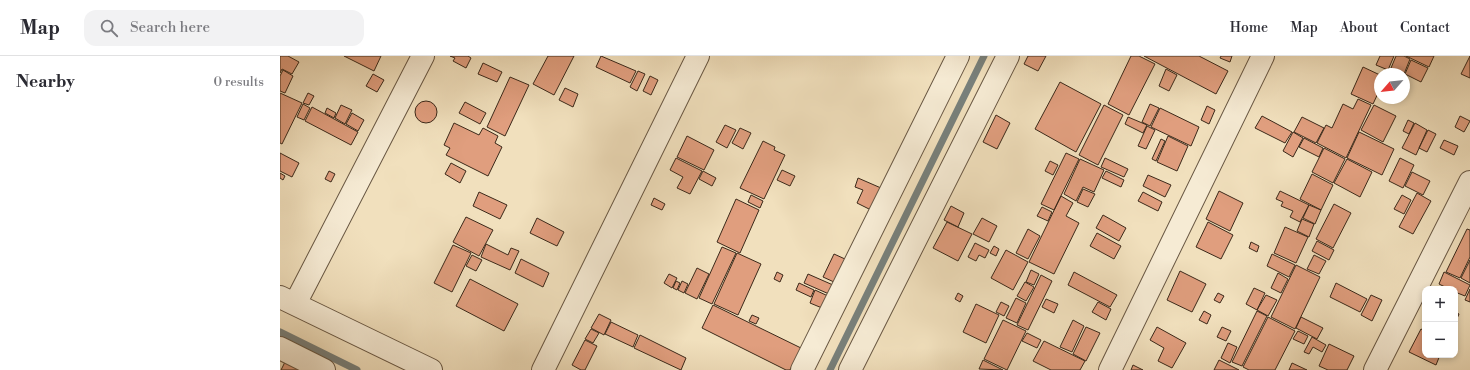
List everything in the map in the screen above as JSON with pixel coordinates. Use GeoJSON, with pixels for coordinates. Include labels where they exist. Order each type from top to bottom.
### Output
{"type":"FeatureCollection","features":[{"type":"Feature","properties":{"kind":"street"},"geometry":{"type":"LineString","coordinates":[[423,56],[288,300],[431,370]]}},
{"type":"Feature","properties":{"kind":"street"},"geometry":{"type":"LineString","coordinates":[[543,370],[698,56]]}},
{"type":"Feature","properties":{"kind":"street"},"geometry":{"type":"LineString","coordinates":[[802,370],[958,56]]}},
{"type":"Feature","properties":{"kind":"street"},"geometry":{"type":"LineString","coordinates":[[850,370],[1008,56]]}},
{"type":"Feature","properties":{"kind":"street"},"geometry":{"type":"LineString","coordinates":[[1110,370],[1263,56]]}},
{"type":"Feature","properties":{"kind":"street"},"geometry":{"type":"LineString","coordinates":[[1375,370],[1470,182]]}},
{"type":"Feature","properties":{"kind":"street"},"geometry":{"type":"LineString","coordinates":[[281,351],[324,370]]}},
{"type":"Feature","properties":{"kind":"building"},"geometry":{"type":"Polygon","coordinates":[[[280,56],[288,56],[299,62],[292,74],[282,69],[280,73],[280,56]]]}},
{"type":"Feature","properties":{"kind":"building"},"geometry":{"type":"Polygon","coordinates":[[[344,56],[381,56],[374,71],[344,56]]]}},
{"type":"Feature","properties":{"kind":"building"},"geometry":{"type":"Polygon","coordinates":[[[450,56],[468,56],[471,58],[466,68],[453,61],[455,58],[450,56]]]}},
{"type":"Feature","properties":{"kind":"building"},"geometry":{"type":"Polygon","coordinates":[[[548,56],[574,56],[554,95],[533,84],[548,56]]]}},
{"type":"Feature","properties":{"kind":"building"},"geometry":{"type":"Polygon","coordinates":[[[601,56],[636,71],[630,83],[596,67],[601,56]]]}},
{"type":"Feature","properties":{"kind":"building"},"geometry":{"type":"Polygon","coordinates":[[[1028,56],[1046,56],[1038,71],[1024,64],[1028,56]]]}},
{"type":"Feature","properties":{"kind":"building"},"geometry":{"type":"Polygon","coordinates":[[[1131,56],[1139,56],[1155,64],[1129,115],[1108,104],[1131,56]]]}},
{"type":"Feature","properties":{"kind":"building"},"geometry":{"type":"Polygon","coordinates":[[[1144,56],[1199,56],[1228,71],[1216,94],[1144,56]]]}},
{"type":"Feature","properties":{"kind":"building"},"geometry":{"type":"Polygon","coordinates":[[[1221,56],[1232,56],[1230,62],[1220,58],[1221,56]]]}},
{"type":"Feature","properties":{"kind":"building"},"geometry":{"type":"Polygon","coordinates":[[[1380,56],[1394,56],[1389,68],[1383,68],[1376,65],[1380,56]]]}},
{"type":"Feature","properties":{"kind":"building"},"geometry":{"type":"Polygon","coordinates":[[[1396,56],[1404,56],[1410,59],[1406,68],[1391,68],[1396,56]]]}},
{"type":"Feature","properties":{"kind":"building"},"geometry":{"type":"Polygon","coordinates":[[[1406,56],[1434,56],[1429,67],[1406,56]]]}},
{"type":"Feature","properties":{"kind":"building"},"geometry":{"type":"Polygon","coordinates":[[[1470,56],[1470,78],[1461,74],[1470,56]]]}},
{"type":"Feature","properties":{"kind":"building"},"geometry":{"type":"Polygon","coordinates":[[[1411,60],[1428,68],[1421,82],[1410,76],[1410,68],[1408,68],[1411,60]]]}},
{"type":"Feature","properties":{"kind":"building"},"geometry":{"type":"Polygon","coordinates":[[[483,63],[502,72],[497,82],[478,74],[483,63]]]}},
{"type":"Feature","properties":{"kind":"building"},"geometry":{"type":"Polygon","coordinates":[[[1363,67],[1374,72],[1373,104],[1351,94],[1363,67]]]}},
{"type":"Feature","properties":{"kind":"building"},"geometry":{"type":"Polygon","coordinates":[[[1166,69],[1177,75],[1169,91],[1159,86],[1166,69]]]}},
{"type":"Feature","properties":{"kind":"building"},"geometry":{"type":"Polygon","coordinates":[[[283,70],[293,76],[285,93],[280,91],[280,76],[283,70]]]}},
{"type":"Feature","properties":{"kind":"building"},"geometry":{"type":"Polygon","coordinates":[[[638,71],[645,74],[637,91],[630,87],[638,71]]]}},
{"type":"Feature","properties":{"kind":"building"},"geometry":{"type":"Polygon","coordinates":[[[373,74],[384,80],[377,92],[366,86],[373,74]]]}},
{"type":"Feature","properties":{"kind":"building"},"geometry":{"type":"Polygon","coordinates":[[[650,76],[658,80],[651,95],[643,91],[650,76]]]}},
{"type":"Feature","properties":{"kind":"building"},"geometry":{"type":"Polygon","coordinates":[[[510,77],[529,85],[505,136],[487,127],[510,77]]]}},
{"type":"Feature","properties":{"kind":"building"},"geometry":{"type":"Polygon","coordinates":[[[1060,82],[1101,104],[1076,152],[1035,129],[1060,82]]]}},
{"type":"Feature","properties":{"kind":"building"},"geometry":{"type":"Polygon","coordinates":[[[565,88],[578,94],[573,107],[559,100],[565,88]]]}},
{"type":"Feature","properties":{"kind":"building"},"geometry":{"type":"Polygon","coordinates":[[[280,93],[302,103],[282,144],[280,143],[280,93]]]}},
{"type":"Feature","properties":{"kind":"building"},"geometry":{"type":"Polygon","coordinates":[[[308,93],[314,96],[309,105],[303,103],[308,93]]]}},
{"type":"Feature","properties":{"kind":"building"},"geometry":{"type":"Polygon","coordinates":[[[1358,99],[1371,105],[1346,158],[1317,143],[1326,125],[1332,128],[1343,104],[1353,109],[1358,99]]]}},
{"type":"Feature","properties":{"kind":"building"},"geometry":{"type":"Polygon","coordinates":[[[426,101],[434,104],[437,112],[434,120],[426,123],[418,120],[415,112],[418,104],[426,101]]]}},
{"type":"Feature","properties":{"kind":"building"},"geometry":{"type":"Polygon","coordinates":[[[465,102],[486,113],[480,124],[459,113],[465,102]]]}},
{"type":"Feature","properties":{"kind":"building"},"geometry":{"type":"Polygon","coordinates":[[[303,104],[310,108],[304,120],[297,117],[303,104]]]}},
{"type":"Feature","properties":{"kind":"building"},"geometry":{"type":"Polygon","coordinates":[[[1150,104],[1159,108],[1150,126],[1142,122],[1150,104]]]}},
{"type":"Feature","properties":{"kind":"building"},"geometry":{"type":"Polygon","coordinates":[[[341,105],[352,110],[345,124],[335,118],[341,105]]]}},
{"type":"Feature","properties":{"kind":"building"},"geometry":{"type":"Polygon","coordinates":[[[1104,105],[1123,115],[1098,165],[1079,155],[1104,105]]]}},
{"type":"Feature","properties":{"kind":"building"},"geometry":{"type":"Polygon","coordinates":[[[1374,105],[1396,116],[1383,142],[1361,130],[1374,105]]]}},
{"type":"Feature","properties":{"kind":"building"},"geometry":{"type":"Polygon","coordinates":[[[1207,106],[1215,110],[1209,124],[1201,120],[1207,106]]]}},
{"type":"Feature","properties":{"kind":"building"},"geometry":{"type":"Polygon","coordinates":[[[312,107],[358,132],[351,145],[305,121],[312,107]]]}},
{"type":"Feature","properties":{"kind":"building"},"geometry":{"type":"Polygon","coordinates":[[[327,108],[336,113],[334,118],[325,113],[327,108]]]}},
{"type":"Feature","properties":{"kind":"building"},"geometry":{"type":"Polygon","coordinates":[[[1160,108],[1199,127],[1191,146],[1151,127],[1160,108]]]}},
{"type":"Feature","properties":{"kind":"building"},"geometry":{"type":"Polygon","coordinates":[[[352,113],[364,120],[358,131],[346,124],[352,113]]]}},
{"type":"Feature","properties":{"kind":"building"},"geometry":{"type":"Polygon","coordinates":[[[996,115],[1010,123],[997,149],[983,142],[996,115]]]}},
{"type":"Feature","properties":{"kind":"building"},"geometry":{"type":"Polygon","coordinates":[[[1262,116],[1292,132],[1285,143],[1255,128],[1262,116]]]}},
{"type":"Feature","properties":{"kind":"building"},"geometry":{"type":"Polygon","coordinates":[[[1460,116],[1470,121],[1464,132],[1455,127],[1460,116]]]}},
{"type":"Feature","properties":{"kind":"building"},"geometry":{"type":"Polygon","coordinates":[[[1128,117],[1147,125],[1143,133],[1125,124],[1128,117]]]}},
{"type":"Feature","properties":{"kind":"building"},"geometry":{"type":"Polygon","coordinates":[[[1302,117],[1324,128],[1316,143],[1294,132],[1302,117]]]}},
{"type":"Feature","properties":{"kind":"building"},"geometry":{"type":"Polygon","coordinates":[[[1408,120],[1414,123],[1409,134],[1403,131],[1408,120]]]}},
{"type":"Feature","properties":{"kind":"building"},"geometry":{"type":"Polygon","coordinates":[[[454,123],[479,135],[483,128],[498,136],[495,143],[502,147],[488,176],[446,155],[450,148],[444,145],[454,123]]]}},
{"type":"Feature","properties":{"kind":"building"},"geometry":{"type":"Polygon","coordinates":[[[1415,123],[1427,130],[1416,155],[1402,148],[1415,123]]]}},
{"type":"Feature","properties":{"kind":"building"},"geometry":{"type":"Polygon","coordinates":[[[725,125],[736,130],[727,148],[716,142],[725,125]]]}},
{"type":"Feature","properties":{"kind":"building"},"geometry":{"type":"Polygon","coordinates":[[[1147,126],[1155,130],[1146,149],[1138,146],[1147,126]]]}},
{"type":"Feature","properties":{"kind":"building"},"geometry":{"type":"Polygon","coordinates":[[[740,128],[751,133],[743,149],[732,143],[740,128]]]}},
{"type":"Feature","properties":{"kind":"building"},"geometry":{"type":"Polygon","coordinates":[[[1428,130],[1436,134],[1427,152],[1419,148],[1428,130]]]}},
{"type":"Feature","properties":{"kind":"building"},"geometry":{"type":"Polygon","coordinates":[[[1293,132],[1303,138],[1293,157],[1283,151],[1293,132]]]}},
{"type":"Feature","properties":{"kind":"building"},"geometry":{"type":"Polygon","coordinates":[[[1359,132],[1394,149],[1382,175],[1347,158],[1359,132]]]}},
{"type":"Feature","properties":{"kind":"building"},"geometry":{"type":"Polygon","coordinates":[[[687,136],[714,150],[704,170],[677,157],[687,136]]]}},
{"type":"Feature","properties":{"kind":"building"},"geometry":{"type":"Polygon","coordinates":[[[1168,136],[1188,146],[1177,171],[1157,162],[1168,136]]]}},
{"type":"Feature","properties":{"kind":"building"},"geometry":{"type":"Polygon","coordinates":[[[1304,138],[1323,148],[1319,157],[1299,147],[1304,138]]]}},
{"type":"Feature","properties":{"kind":"building"},"geometry":{"type":"Polygon","coordinates":[[[1161,139],[1165,141],[1156,161],[1152,159],[1161,139]]]}},
{"type":"Feature","properties":{"kind":"building"},"geometry":{"type":"Polygon","coordinates":[[[1444,140],[1458,146],[1454,155],[1440,148],[1444,140]]]}},
{"type":"Feature","properties":{"kind":"building"},"geometry":{"type":"Polygon","coordinates":[[[763,141],[775,147],[774,150],[785,155],[764,199],[740,188],[763,141]]]}},
{"type":"Feature","properties":{"kind":"building"},"geometry":{"type":"Polygon","coordinates":[[[1324,148],[1345,159],[1333,183],[1312,172],[1324,148]]]}},
{"type":"Feature","properties":{"kind":"building"},"geometry":{"type":"Polygon","coordinates":[[[280,153],[299,163],[292,177],[280,171],[280,153]]]}},
{"type":"Feature","properties":{"kind":"building"},"geometry":{"type":"Polygon","coordinates":[[[1066,153],[1079,159],[1054,210],[1041,204],[1066,153]]]}},
{"type":"Feature","properties":{"kind":"building"},"geometry":{"type":"Polygon","coordinates":[[[676,158],[702,171],[690,194],[677,188],[683,177],[670,170],[676,158]]]}},
{"type":"Feature","properties":{"kind":"building"},"geometry":{"type":"Polygon","coordinates":[[[1105,158],[1128,169],[1124,177],[1101,167],[1105,158]]]}},
{"type":"Feature","properties":{"kind":"building"},"geometry":{"type":"Polygon","coordinates":[[[1400,158],[1414,165],[1403,188],[1389,181],[1400,158]]]}},
{"type":"Feature","properties":{"kind":"building"},"geometry":{"type":"Polygon","coordinates":[[[1080,159],[1104,170],[1094,192],[1083,187],[1076,201],[1064,194],[1080,159]]]}},
{"type":"Feature","properties":{"kind":"building"},"geometry":{"type":"Polygon","coordinates":[[[1347,159],[1372,172],[1360,197],[1334,183],[1347,159]]]}},
{"type":"Feature","properties":{"kind":"building"},"geometry":{"type":"Polygon","coordinates":[[[1050,161],[1058,165],[1053,175],[1045,171],[1050,161]]]}},
{"type":"Feature","properties":{"kind":"building"},"geometry":{"type":"Polygon","coordinates":[[[451,163],[466,171],[460,183],[445,174],[451,163]]]}},
{"type":"Feature","properties":{"kind":"building"},"geometry":{"type":"Polygon","coordinates":[[[782,170],[795,176],[790,186],[777,180],[782,170]]]}},
{"type":"Feature","properties":{"kind":"building"},"geometry":{"type":"Polygon","coordinates":[[[329,171],[335,174],[331,182],[325,179],[329,171]]]}},
{"type":"Feature","properties":{"kind":"building"},"geometry":{"type":"Polygon","coordinates":[[[703,171],[716,178],[712,186],[699,179],[703,171]]]}},
{"type":"Feature","properties":{"kind":"building"},"geometry":{"type":"Polygon","coordinates":[[[1106,171],[1124,180],[1121,187],[1102,178],[1106,171]]]}},
{"type":"Feature","properties":{"kind":"building"},"geometry":{"type":"Polygon","coordinates":[[[1412,172],[1430,181],[1423,195],[1405,186],[1412,172]]]}},
{"type":"Feature","properties":{"kind":"building"},"geometry":{"type":"Polygon","coordinates":[[[280,173],[285,176],[283,180],[280,178],[280,173]]]}},
{"type":"Feature","properties":{"kind":"building"},"geometry":{"type":"Polygon","coordinates":[[[1312,174],[1333,185],[1321,210],[1300,199],[1312,174]]]}},
{"type":"Feature","properties":{"kind":"building"},"geometry":{"type":"Polygon","coordinates":[[[1148,175],[1171,185],[1165,197],[1143,186],[1148,175]]]}},
{"type":"Feature","properties":{"kind":"building"},"geometry":{"type":"Polygon","coordinates":[[[858,178],[881,188],[871,210],[857,203],[863,190],[855,187],[858,178]]]}},
{"type":"Feature","properties":{"kind":"building"},"geometry":{"type":"Polygon","coordinates":[[[1083,189],[1095,194],[1088,207],[1077,202],[1083,189]]]}},
{"type":"Feature","properties":{"kind":"building"},"geometry":{"type":"Polygon","coordinates":[[[1219,191],[1243,203],[1230,231],[1206,219],[1219,191]]]}},
{"type":"Feature","properties":{"kind":"building"},"geometry":{"type":"Polygon","coordinates":[[[1280,191],[1309,205],[1300,222],[1290,217],[1293,211],[1281,206],[1283,202],[1276,199],[1280,191]]]}},
{"type":"Feature","properties":{"kind":"building"},"geometry":{"type":"Polygon","coordinates":[[[479,192],[507,205],[500,219],[473,206],[479,192]]]}},
{"type":"Feature","properties":{"kind":"building"},"geometry":{"type":"Polygon","coordinates":[[[1143,192],[1162,202],[1158,211],[1138,201],[1143,192]]]}},
{"type":"Feature","properties":{"kind":"building"},"geometry":{"type":"Polygon","coordinates":[[[1417,193],[1431,201],[1413,234],[1399,227],[1417,193]]]}},
{"type":"Feature","properties":{"kind":"building"},"geometry":{"type":"Polygon","coordinates":[[[751,195],[763,201],[760,208],[748,202],[751,195]]]}},
{"type":"Feature","properties":{"kind":"building"},"geometry":{"type":"Polygon","coordinates":[[[1402,195],[1411,200],[1404,214],[1394,209],[1402,195]]]}},
{"type":"Feature","properties":{"kind":"building"},"geometry":{"type":"Polygon","coordinates":[[[1061,196],[1073,203],[1066,216],[1079,223],[1054,274],[1029,262],[1061,196]]]}},
{"type":"Feature","properties":{"kind":"building"},"geometry":{"type":"Polygon","coordinates":[[[654,198],[665,204],[662,210],[651,205],[654,198]]]}},
{"type":"Feature","properties":{"kind":"building"},"geometry":{"type":"Polygon","coordinates":[[[736,199],[759,210],[740,253],[717,242],[736,199]]]}},
{"type":"Feature","properties":{"kind":"building"},"geometry":{"type":"Polygon","coordinates":[[[1334,204],[1351,213],[1333,248],[1316,239],[1334,204]]]}},
{"type":"Feature","properties":{"kind":"building"},"geometry":{"type":"Polygon","coordinates":[[[1309,205],[1321,210],[1315,224],[1303,218],[1309,205]]]}},
{"type":"Feature","properties":{"kind":"building"},"geometry":{"type":"Polygon","coordinates":[[[951,206],[964,213],[958,227],[944,220],[951,206]]]}},
{"type":"Feature","properties":{"kind":"building"},"geometry":{"type":"Polygon","coordinates":[[[1042,207],[1052,212],[1048,221],[1037,216],[1042,207]]]}},
{"type":"Feature","properties":{"kind":"building"},"geometry":{"type":"Polygon","coordinates":[[[1103,215],[1126,228],[1119,241],[1096,228],[1103,215]]]}},
{"type":"Feature","properties":{"kind":"building"},"geometry":{"type":"Polygon","coordinates":[[[466,217],[493,230],[479,256],[453,242],[466,217]]]}},
{"type":"Feature","properties":{"kind":"building"},"geometry":{"type":"Polygon","coordinates":[[[537,218],[564,232],[557,246],[530,233],[537,218]]]}},
{"type":"Feature","properties":{"kind":"building"},"geometry":{"type":"Polygon","coordinates":[[[982,218],[997,226],[989,242],[973,234],[982,218]]]}},
{"type":"Feature","properties":{"kind":"building"},"geometry":{"type":"Polygon","coordinates":[[[1302,219],[1314,224],[1309,237],[1297,231],[1302,219]]]}},
{"type":"Feature","properties":{"kind":"building"},"geometry":{"type":"Polygon","coordinates":[[[947,222],[972,234],[958,261],[933,248],[947,222]]]}},
{"type":"Feature","properties":{"kind":"building"},"geometry":{"type":"Polygon","coordinates":[[[1208,222],[1233,235],[1221,259],[1196,247],[1208,222]]]}},
{"type":"Feature","properties":{"kind":"building"},"geometry":{"type":"Polygon","coordinates":[[[1285,227],[1308,237],[1296,263],[1274,253],[1285,227]]]}},
{"type":"Feature","properties":{"kind":"building"},"geometry":{"type":"Polygon","coordinates":[[[1028,229],[1040,236],[1028,259],[1016,253],[1028,229]]]}},
{"type":"Feature","properties":{"kind":"building"},"geometry":{"type":"Polygon","coordinates":[[[1467,229],[1470,230],[1470,257],[1460,278],[1446,272],[1467,229]]]}},
{"type":"Feature","properties":{"kind":"building"},"geometry":{"type":"Polygon","coordinates":[[[1097,233],[1121,246],[1114,259],[1090,246],[1097,233]]]}},
{"type":"Feature","properties":{"kind":"building"},"geometry":{"type":"Polygon","coordinates":[[[1317,241],[1334,250],[1329,260],[1312,251],[1317,241]]]}},
{"type":"Feature","properties":{"kind":"building"},"geometry":{"type":"Polygon","coordinates":[[[1251,242],[1259,246],[1257,252],[1249,248],[1251,242]]]}},
{"type":"Feature","properties":{"kind":"building"},"geometry":{"type":"Polygon","coordinates":[[[975,243],[989,250],[985,258],[979,255],[976,261],[968,257],[975,243]]]}},
{"type":"Feature","properties":{"kind":"building"},"geometry":{"type":"Polygon","coordinates":[[[486,244],[508,255],[511,248],[519,251],[510,270],[481,257],[486,244]]]}},
{"type":"Feature","properties":{"kind":"building"},"geometry":{"type":"Polygon","coordinates":[[[453,245],[471,253],[452,292],[434,283],[453,245]]]}},
{"type":"Feature","properties":{"kind":"building"},"geometry":{"type":"Polygon","coordinates":[[[994,246],[999,249],[996,256],[990,253],[994,246]]]}},
{"type":"Feature","properties":{"kind":"building"},"geometry":{"type":"Polygon","coordinates":[[[722,247],[736,253],[712,304],[699,298],[722,247]]]}},
{"type":"Feature","properties":{"kind":"building"},"geometry":{"type":"Polygon","coordinates":[[[1006,250],[1028,262],[1013,290],[991,278],[1006,250]]]}},
{"type":"Feature","properties":{"kind":"building"},"geometry":{"type":"Polygon","coordinates":[[[737,253],[761,264],[738,315],[714,304],[737,253]]]}},
{"type":"Feature","properties":{"kind":"building"},"geometry":{"type":"Polygon","coordinates":[[[834,254],[845,259],[834,282],[823,277],[834,254]]]}},
{"type":"Feature","properties":{"kind":"building"},"geometry":{"type":"Polygon","coordinates":[[[1272,254],[1295,265],[1289,277],[1267,266],[1272,254]]]}},
{"type":"Feature","properties":{"kind":"building"},"geometry":{"type":"Polygon","coordinates":[[[472,255],[482,260],[476,271],[466,266],[472,255]]]}},
{"type":"Feature","properties":{"kind":"building"},"geometry":{"type":"Polygon","coordinates":[[[1314,255],[1326,261],[1319,274],[1307,269],[1314,255]]]}},
{"type":"Feature","properties":{"kind":"building"},"geometry":{"type":"Polygon","coordinates":[[[521,259],[549,273],[543,287],[515,273],[521,259]]]}},
{"type":"Feature","properties":{"kind":"building"},"geometry":{"type":"Polygon","coordinates":[[[1470,260],[1470,283],[1461,278],[1470,260]]]}},
{"type":"Feature","properties":{"kind":"building"},"geometry":{"type":"Polygon","coordinates":[[[1296,265],[1320,277],[1295,329],[1271,317],[1296,265]]]}},
{"type":"Feature","properties":{"kind":"building"},"geometry":{"type":"Polygon","coordinates":[[[697,268],[709,274],[697,299],[685,293],[697,268]]]}},
{"type":"Feature","properties":{"kind":"building"},"geometry":{"type":"Polygon","coordinates":[[[1031,270],[1039,274],[1034,285],[1026,282],[1031,270]]]}},
{"type":"Feature","properties":{"kind":"building"},"geometry":{"type":"Polygon","coordinates":[[[1180,271],[1206,284],[1192,312],[1167,300],[1180,271]]]}},
{"type":"Feature","properties":{"kind":"building"},"geometry":{"type":"Polygon","coordinates":[[[777,272],[783,275],[780,282],[774,279],[777,272]]]}},
{"type":"Feature","properties":{"kind":"building"},"geometry":{"type":"Polygon","coordinates":[[[1074,272],[1117,295],[1110,307],[1068,285],[1074,272]]]}},
{"type":"Feature","properties":{"kind":"building"},"geometry":{"type":"Polygon","coordinates":[[[1444,272],[1470,285],[1465,296],[1458,293],[1458,286],[1443,286],[1439,284],[1444,272]]]}},
{"type":"Feature","properties":{"kind":"building"},"geometry":{"type":"Polygon","coordinates":[[[1278,273],[1288,279],[1281,293],[1271,288],[1278,273]]]}},
{"type":"Feature","properties":{"kind":"building"},"geometry":{"type":"Polygon","coordinates":[[[669,274],[677,278],[672,288],[664,283],[669,274]]]}},
{"type":"Feature","properties":{"kind":"building"},"geometry":{"type":"Polygon","coordinates":[[[808,274],[833,285],[829,294],[804,283],[808,274]]]}},
{"type":"Feature","properties":{"kind":"building"},"geometry":{"type":"Polygon","coordinates":[[[1041,275],[1052,281],[1028,330],[1017,325],[1041,275]]]}},
{"type":"Feature","properties":{"kind":"building"},"geometry":{"type":"Polygon","coordinates":[[[470,279],[518,304],[504,331],[456,306],[470,279]]]}},
{"type":"Feature","properties":{"kind":"building"},"geometry":{"type":"Polygon","coordinates":[[[676,281],[680,283],[677,290],[673,288],[676,281]]]}},
{"type":"Feature","properties":{"kind":"building"},"geometry":{"type":"Polygon","coordinates":[[[682,281],[688,284],[684,293],[678,290],[682,281]]]}},
{"type":"Feature","properties":{"kind":"building"},"geometry":{"type":"Polygon","coordinates":[[[1025,282],[1034,287],[1026,301],[1017,296],[1025,282]]]}},
{"type":"Feature","properties":{"kind":"building"},"geometry":{"type":"Polygon","coordinates":[[[799,283],[814,290],[811,297],[796,290],[799,283]]]}},
{"type":"Feature","properties":{"kind":"building"},"geometry":{"type":"Polygon","coordinates":[[[1336,283],[1367,299],[1360,312],[1330,297],[1336,283]]]}},
{"type":"Feature","properties":{"kind":"building"},"geometry":{"type":"Polygon","coordinates":[[[1254,288],[1265,293],[1257,310],[1246,304],[1254,288]]]}},
{"type":"Feature","properties":{"kind":"building"},"geometry":{"type":"Polygon","coordinates":[[[1470,289],[1470,302],[1465,300],[1470,289]]]}},
{"type":"Feature","properties":{"kind":"building"},"geometry":{"type":"Polygon","coordinates":[[[815,290],[828,296],[822,308],[810,303],[815,290]]]}},
{"type":"Feature","properties":{"kind":"building"},"geometry":{"type":"Polygon","coordinates":[[[958,293],[963,296],[960,302],[955,299],[958,293]]]}},
{"type":"Feature","properties":{"kind":"building"},"geometry":{"type":"Polygon","coordinates":[[[1218,293],[1224,296],[1220,303],[1214,300],[1218,293]]]}},
{"type":"Feature","properties":{"kind":"building"},"geometry":{"type":"Polygon","coordinates":[[[1266,295],[1277,300],[1268,316],[1257,310],[1266,295]]]}},
{"type":"Feature","properties":{"kind":"building"},"geometry":{"type":"Polygon","coordinates":[[[1371,295],[1382,300],[1372,321],[1361,315],[1371,295]]]}},
{"type":"Feature","properties":{"kind":"building"},"geometry":{"type":"Polygon","coordinates":[[[1016,298],[1026,303],[1017,323],[1006,318],[1016,298]]]}},
{"type":"Feature","properties":{"kind":"building"},"geometry":{"type":"Polygon","coordinates":[[[1046,299],[1058,304],[1054,313],[1042,307],[1046,299]]]}},
{"type":"Feature","properties":{"kind":"building"},"geometry":{"type":"Polygon","coordinates":[[[1001,302],[1009,306],[1004,316],[996,312],[1001,302]]]}},
{"type":"Feature","properties":{"kind":"building"},"geometry":{"type":"Polygon","coordinates":[[[1098,302],[1111,309],[1106,320],[1092,312],[1098,302]]]}},
{"type":"Feature","properties":{"kind":"building"},"geometry":{"type":"Polygon","coordinates":[[[976,304],[999,315],[986,343],[963,332],[976,304]]]}},
{"type":"Feature","properties":{"kind":"building"},"geometry":{"type":"Polygon","coordinates":[[[713,305],[801,348],[790,370],[786,370],[702,328],[713,305]]]}},
{"type":"Feature","properties":{"kind":"building"},"geometry":{"type":"Polygon","coordinates":[[[1204,311],[1211,315],[1207,324],[1199,320],[1204,311]]]}},
{"type":"Feature","properties":{"kind":"building"},"geometry":{"type":"Polygon","coordinates":[[[1257,311],[1267,316],[1242,366],[1232,362],[1257,311]]]}},
{"type":"Feature","properties":{"kind":"building"},"geometry":{"type":"Polygon","coordinates":[[[599,314],[611,320],[604,335],[591,328],[599,314]]]}},
{"type":"Feature","properties":{"kind":"building"},"geometry":{"type":"Polygon","coordinates":[[[752,315],[759,318],[756,324],[749,321],[752,315]]]}},
{"type":"Feature","properties":{"kind":"building"},"geometry":{"type":"Polygon","coordinates":[[[1268,317],[1295,331],[1275,370],[1249,370],[1243,367],[1268,317]]]}},
{"type":"Feature","properties":{"kind":"building"},"geometry":{"type":"Polygon","coordinates":[[[1301,317],[1323,328],[1317,339],[1296,328],[1301,317]]]}},
{"type":"Feature","properties":{"kind":"building"},"geometry":{"type":"Polygon","coordinates":[[[1003,320],[1026,331],[1007,370],[984,359],[1003,320]]]}},
{"type":"Feature","properties":{"kind":"building"},"geometry":{"type":"Polygon","coordinates":[[[1073,320],[1084,326],[1072,352],[1060,347],[1073,320]]]}},
{"type":"Feature","properties":{"kind":"building"},"geometry":{"type":"Polygon","coordinates":[[[611,322],[638,335],[633,347],[605,334],[611,322]]]}},
{"type":"Feature","properties":{"kind":"building"},"geometry":{"type":"Polygon","coordinates":[[[1086,327],[1100,333],[1086,361],[1073,354],[1086,327]]]}},
{"type":"Feature","properties":{"kind":"building"},"geometry":{"type":"Polygon","coordinates":[[[1157,327],[1186,343],[1172,368],[1158,361],[1164,348],[1150,340],[1157,327]]]}},
{"type":"Feature","properties":{"kind":"building"},"geometry":{"type":"Polygon","coordinates":[[[1222,327],[1231,331],[1226,341],[1217,337],[1222,327]]]}},
{"type":"Feature","properties":{"kind":"building"},"geometry":{"type":"Polygon","coordinates":[[[591,329],[599,333],[593,343],[585,339],[591,329]]]}},
{"type":"Feature","properties":{"kind":"building"},"geometry":{"type":"Polygon","coordinates":[[[1421,329],[1422,358],[1439,358],[1436,365],[1409,352],[1421,329]]]}},
{"type":"Feature","properties":{"kind":"building"},"geometry":{"type":"Polygon","coordinates":[[[1298,331],[1308,336],[1304,344],[1293,339],[1298,331]]]}},
{"type":"Feature","properties":{"kind":"building"},"geometry":{"type":"Polygon","coordinates":[[[1027,333],[1041,340],[1037,348],[1022,341],[1027,333]]]}},
{"type":"Feature","properties":{"kind":"building"},"geometry":{"type":"Polygon","coordinates":[[[640,335],[686,358],[681,370],[634,348],[640,335]]]}},
{"type":"Feature","properties":{"kind":"building"},"geometry":{"type":"Polygon","coordinates":[[[1312,337],[1326,345],[1322,352],[1313,347],[1309,354],[1304,352],[1312,337]]]}},
{"type":"Feature","properties":{"kind":"building"},"geometry":{"type":"Polygon","coordinates":[[[585,340],[597,346],[585,370],[581,370],[572,365],[585,340]]]}},
{"type":"Feature","properties":{"kind":"building"},"geometry":{"type":"Polygon","coordinates":[[[1044,341],[1085,361],[1080,370],[1051,370],[1033,361],[1044,341]]]}},
{"type":"Feature","properties":{"kind":"building"},"geometry":{"type":"Polygon","coordinates":[[[1228,343],[1237,347],[1230,363],[1221,358],[1228,343]]]}},
{"type":"Feature","properties":{"kind":"building"},"geometry":{"type":"Polygon","coordinates":[[[1329,344],[1354,356],[1347,370],[1328,370],[1319,366],[1329,344]]]}},
{"type":"Feature","properties":{"kind":"building"},"geometry":{"type":"Polygon","coordinates":[[[983,360],[1003,370],[979,369],[983,360]]]}},
{"type":"Feature","properties":{"kind":"building"},"geometry":{"type":"Polygon","coordinates":[[[1219,360],[1239,370],[1214,370],[1219,360]]]}},
{"type":"Feature","properties":{"kind":"building"},"geometry":{"type":"Polygon","coordinates":[[[285,362],[301,370],[281,370],[285,362]]]}},
{"type":"Feature","properties":{"kind":"building"},"geometry":{"type":"Polygon","coordinates":[[[1292,363],[1307,370],[1289,370],[1292,363]]]}},
{"type":"Feature","properties":{"kind":"building"},"geometry":{"type":"Polygon","coordinates":[[[1133,365],[1143,370],[1131,370],[1133,365]]]}},
{"type":"Feature","properties":{"kind":"waterway"},"geometry":{"type":"LineString","coordinates":[[830,370],[984,56]]}},
{"type":"Feature","properties":{"kind":"waterway"},"geometry":{"type":"LineString","coordinates":[[280,332],[357,370]]}}]}
